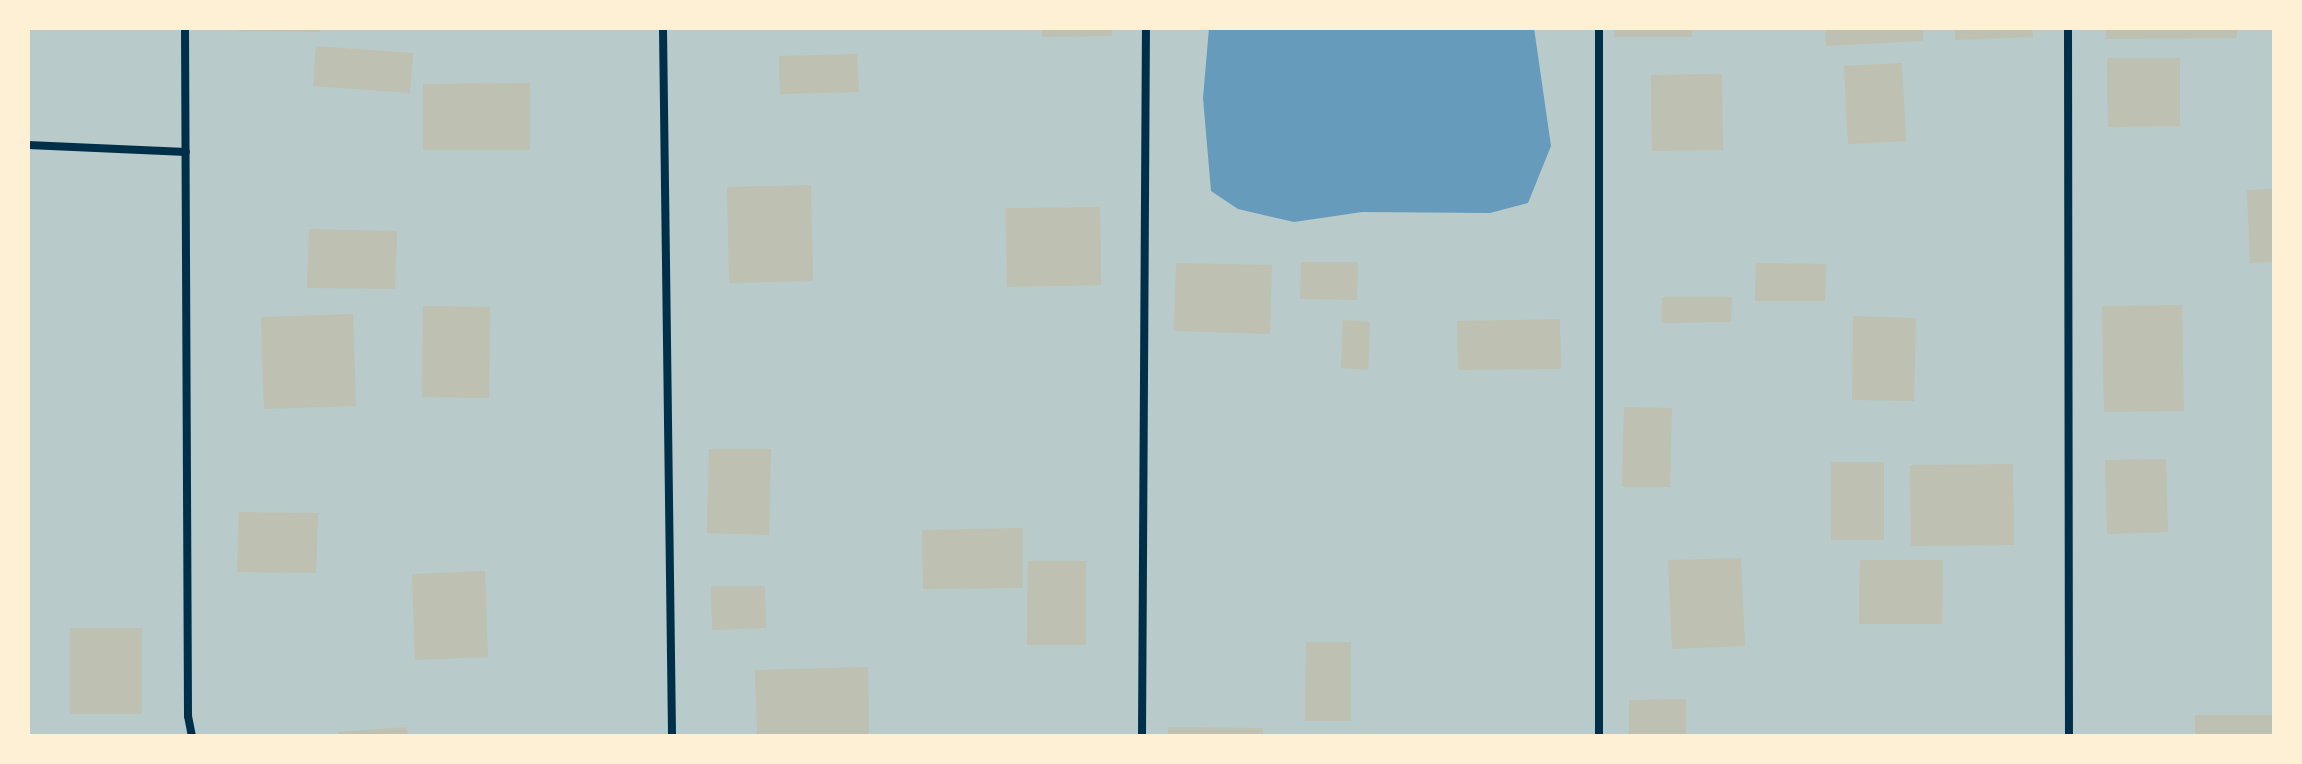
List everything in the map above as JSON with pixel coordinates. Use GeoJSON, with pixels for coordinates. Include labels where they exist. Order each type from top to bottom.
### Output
{"type":"FeatureCollection","features":[{"type":"Feature","properties":{"kind":"street"},"geometry":{"type":"LineString","coordinates":[[185,28],[192,736]]}},
{"type":"Feature","properties":{"kind":"street"},"geometry":{"type":"LineString","coordinates":[[663,28],[672,736]]}},
{"type":"Feature","properties":{"kind":"street"},"geometry":{"type":"LineString","coordinates":[[1142,736],[1146,28]]}},
{"type":"Feature","properties":{"kind":"street"},"geometry":{"type":"LineString","coordinates":[[1599,28],[1599,736]]}},
{"type":"Feature","properties":{"kind":"street"},"geometry":{"type":"LineString","coordinates":[[2068,28],[2069,736]]}},
{"type":"Feature","properties":{"kind":"street"},"geometry":{"type":"LineString","coordinates":[[28,145],[186,152]]}},
{"type":"Feature","properties":{"kind":"shaded area"},"geometry":{"type":"Polygon","coordinates":[[[28,28],[2274,28],[2274,736],[28,736],[28,28]]]}},
{"type":"Feature","properties":{"kind":"water"},"geometry":{"type":"Polygon","coordinates":[[[1209,28],[1534,28],[1551,146],[1528,203],[1490,213],[1362,212],[1294,222],[1238,209],[1211,191],[1203,98],[1209,28]]]}},
{"type":"Feature","properties":{"kind":"building"},"geometry":{"type":"Polygon","coordinates":[[[238,28],[320,28],[320,32],[238,31],[238,28]]]}},
{"type":"Feature","properties":{"kind":"building"},"geometry":{"type":"Polygon","coordinates":[[[1042,28],[1112,28],[1112,36],[1042,37],[1042,28]]]}},
{"type":"Feature","properties":{"kind":"building"},"geometry":{"type":"Polygon","coordinates":[[[1614,28],[1692,28],[1692,37],[1614,37],[1614,28]]]}},
{"type":"Feature","properties":{"kind":"building"},"geometry":{"type":"Polygon","coordinates":[[[1825,28],[1923,28],[1923,41],[1826,46],[1825,28]]]}},
{"type":"Feature","properties":{"kind":"building"},"geometry":{"type":"Polygon","coordinates":[[[1955,28],[2032,28],[2033,37],[1955,40],[1955,28]]]}},
{"type":"Feature","properties":{"kind":"building"},"geometry":{"type":"Polygon","coordinates":[[[2106,28],[2237,28],[2237,38],[2106,39],[2106,28]]]}},
{"type":"Feature","properties":{"kind":"building"},"geometry":{"type":"Polygon","coordinates":[[[316,46],[413,53],[410,93],[313,86],[316,46]]]}},
{"type":"Feature","properties":{"kind":"building"},"geometry":{"type":"Polygon","coordinates":[[[857,54],[859,92],[780,94],[779,56],[857,54]]]}},
{"type":"Feature","properties":{"kind":"building"},"geometry":{"type":"Polygon","coordinates":[[[2107,58],[2180,58],[2180,126],[2108,127],[2107,58]]]}},
{"type":"Feature","properties":{"kind":"building"},"geometry":{"type":"Polygon","coordinates":[[[1902,63],[1906,141],[1848,144],[1844,66],[1902,63]]]}},
{"type":"Feature","properties":{"kind":"building"},"geometry":{"type":"Polygon","coordinates":[[[1722,74],[1723,150],[1652,151],[1651,75],[1722,74]]]}},
{"type":"Feature","properties":{"kind":"building"},"geometry":{"type":"Polygon","coordinates":[[[530,83],[530,150],[423,150],[423,84],[530,83]]]}},
{"type":"Feature","properties":{"kind":"building"},"geometry":{"type":"Polygon","coordinates":[[[811,185],[813,281],[729,283],[727,187],[811,185]]]}},
{"type":"Feature","properties":{"kind":"building"},"geometry":{"type":"Polygon","coordinates":[[[2274,189],[2274,262],[2250,263],[2247,190],[2274,189]]]}},
{"type":"Feature","properties":{"kind":"building"},"geometry":{"type":"Polygon","coordinates":[[[1100,207],[1101,285],[1007,287],[1006,208],[1100,207]]]}},
{"type":"Feature","properties":{"kind":"building"},"geometry":{"type":"Polygon","coordinates":[[[309,229],[397,231],[395,289],[307,288],[309,229]]]}},
{"type":"Feature","properties":{"kind":"building"},"geometry":{"type":"Polygon","coordinates":[[[1301,262],[1358,262],[1357,300],[1300,299],[1301,262]]]}},
{"type":"Feature","properties":{"kind":"building"},"geometry":{"type":"Polygon","coordinates":[[[1176,263],[1272,265],[1270,334],[1174,331],[1176,263]]]}},
{"type":"Feature","properties":{"kind":"building"},"geometry":{"type":"Polygon","coordinates":[[[1756,263],[1826,264],[1825,301],[1755,301],[1756,263]]]}},
{"type":"Feature","properties":{"kind":"building"},"geometry":{"type":"Polygon","coordinates":[[[1662,297],[1732,297],[1731,322],[1662,323],[1662,297]]]}},
{"type":"Feature","properties":{"kind":"building"},"geometry":{"type":"Polygon","coordinates":[[[2182,305],[2184,411],[2104,412],[2102,306],[2182,305]]]}},
{"type":"Feature","properties":{"kind":"building"},"geometry":{"type":"Polygon","coordinates":[[[423,306],[490,307],[489,398],[422,397],[423,306]]]}},
{"type":"Feature","properties":{"kind":"building"},"geometry":{"type":"Polygon","coordinates":[[[353,314],[356,406],[264,409],[261,317],[353,314]]]}},
{"type":"Feature","properties":{"kind":"building"},"geometry":{"type":"Polygon","coordinates":[[[1853,316],[1916,318],[1914,401],[1852,400],[1853,316]]]}},
{"type":"Feature","properties":{"kind":"building"},"geometry":{"type":"Polygon","coordinates":[[[1560,319],[1561,369],[1458,370],[1457,321],[1560,319]]]}},
{"type":"Feature","properties":{"kind":"building"},"geometry":{"type":"Polygon","coordinates":[[[1343,320],[1370,322],[1368,370],[1341,368],[1343,320]]]}},
{"type":"Feature","properties":{"kind":"building"},"geometry":{"type":"Polygon","coordinates":[[[1624,407],[1672,408],[1670,487],[1622,487],[1624,407]]]}},
{"type":"Feature","properties":{"kind":"building"},"geometry":{"type":"Polygon","coordinates":[[[709,449],[771,449],[769,535],[707,533],[709,449]]]}},
{"type":"Feature","properties":{"kind":"building"},"geometry":{"type":"Polygon","coordinates":[[[2166,459],[2168,532],[2107,534],[2105,460],[2166,459]]]}},
{"type":"Feature","properties":{"kind":"building"},"geometry":{"type":"Polygon","coordinates":[[[1831,462],[1884,462],[1884,540],[1831,540],[1831,462]]]}},
{"type":"Feature","properties":{"kind":"building"},"geometry":{"type":"Polygon","coordinates":[[[2013,464],[2014,545],[1911,546],[1910,465],[2013,464]]]}},
{"type":"Feature","properties":{"kind":"building"},"geometry":{"type":"Polygon","coordinates":[[[239,512],[318,513],[316,573],[237,572],[239,512]]]}},
{"type":"Feature","properties":{"kind":"building"},"geometry":{"type":"Polygon","coordinates":[[[1023,528],[1023,588],[923,589],[922,530],[1023,528]]]}},
{"type":"Feature","properties":{"kind":"building"},"geometry":{"type":"Polygon","coordinates":[[[1741,558],[1745,646],[1672,649],[1668,560],[1741,558]]]}},
{"type":"Feature","properties":{"kind":"building"},"geometry":{"type":"Polygon","coordinates":[[[1860,560],[1943,560],[1942,624],[1859,624],[1860,560]]]}},
{"type":"Feature","properties":{"kind":"building"},"geometry":{"type":"Polygon","coordinates":[[[1028,561],[1086,561],[1086,645],[1027,645],[1028,561]]]}},
{"type":"Feature","properties":{"kind":"building"},"geometry":{"type":"Polygon","coordinates":[[[485,571],[488,657],[415,660],[412,574],[485,571]]]}},
{"type":"Feature","properties":{"kind":"building"},"geometry":{"type":"Polygon","coordinates":[[[711,586],[765,586],[766,628],[712,630],[711,586]]]}},
{"type":"Feature","properties":{"kind":"building"},"geometry":{"type":"Polygon","coordinates":[[[70,628],[142,628],[142,714],[70,714],[70,628]]]}},
{"type":"Feature","properties":{"kind":"building"},"geometry":{"type":"Polygon","coordinates":[[[1306,642],[1351,642],[1351,721],[1305,721],[1306,642]]]}},
{"type":"Feature","properties":{"kind":"building"},"geometry":{"type":"Polygon","coordinates":[[[868,667],[869,736],[757,736],[755,670],[868,667]]]}},
{"type":"Feature","properties":{"kind":"building"},"geometry":{"type":"Polygon","coordinates":[[[1686,699],[1686,736],[1629,736],[1629,700],[1686,699]]]}},
{"type":"Feature","properties":{"kind":"building"},"geometry":{"type":"Polygon","coordinates":[[[2195,715],[2274,715],[2274,736],[2195,736],[2195,715]]]}},
{"type":"Feature","properties":{"kind":"building"},"geometry":{"type":"Polygon","coordinates":[[[407,727],[408,736],[338,736],[338,732],[407,727]]]}},
{"type":"Feature","properties":{"kind":"building"},"geometry":{"type":"Polygon","coordinates":[[[1168,727],[1263,728],[1263,736],[1168,736],[1168,727]]]}}]}
